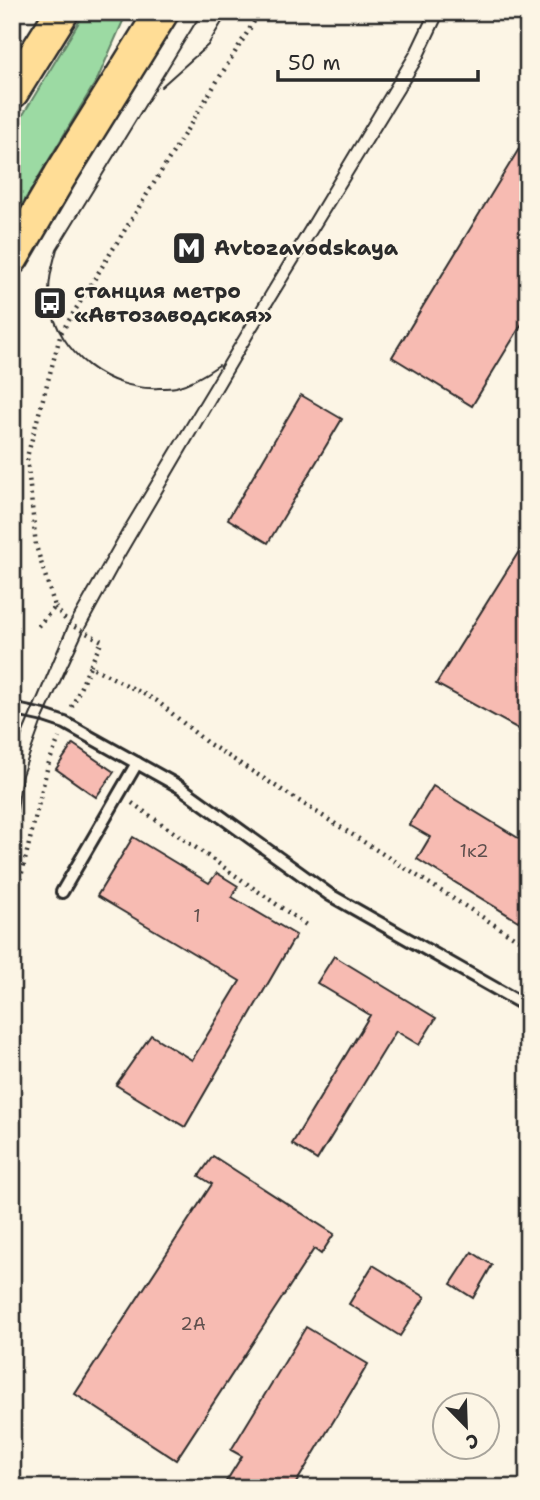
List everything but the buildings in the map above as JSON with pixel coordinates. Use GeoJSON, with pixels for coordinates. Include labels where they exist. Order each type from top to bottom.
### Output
{"type":"FeatureCollection","features":[{"type":"Feature","properties":{"kind":"main road"},"geometry":{"type":"LineString","coordinates":[[12,92],[62,12]]}},
{"type":"Feature","properties":{"kind":"main road"},"geometry":{"type":"LineString","coordinates":[[12,258],[162,12]]}},
{"type":"Feature","properties":{"kind":"lane"},"geometry":{"type":"LineString","coordinates":[[12,709],[65,723],[180,787],[330,895],[528,1007]]}},
{"type":"Feature","properties":{"kind":"lane"},"geometry":{"type":"LineString","coordinates":[[62,892],[137,763]]}},
{"type":"Feature","properties":{"kind":"path"},"geometry":{"type":"LineString","coordinates":[[12,914],[48,765],[102,641],[69,624],[55,607],[36,546],[27,457],[61,333],[260,12]]}},
{"type":"Feature","properties":{"kind":"path"},"geometry":{"type":"LineString","coordinates":[[38,626],[55,607]]}},
{"type":"Feature","properties":{"kind":"path"},"geometry":{"type":"LineString","coordinates":[[90,666],[157,701],[206,742],[528,946]]}},
{"type":"Feature","properties":{"kind":"path"},"geometry":{"type":"LineString","coordinates":[[119,794],[310,927]]}},
{"type":"Feature","properties":{"kind":"green space"},"geometry":{"type":"Polygon","coordinates":[[[85,12],[127,12],[98,78],[12,221],[12,133],[85,12]]]}},
{"type":"Feature","properties":{"kind":"tram line"},"geometry":{"type":"LineString","coordinates":[[202,12],[57,249],[50,276],[49,295],[55,321],[63,338],[89,366],[105,376],[140,387],[176,387],[219,365]]}},
{"type":"Feature","properties":{"kind":"tram line"},"geometry":{"type":"LineString","coordinates":[[161,87],[208,45],[228,12]]}},
{"type":"Feature","properties":{"kind":"tram line"},"geometry":{"type":"LineString","coordinates":[[12,758],[69,624],[123,529],[410,52],[429,12]]}},
{"type":"Feature","properties":{"kind":"tram line"},"geometry":{"type":"LineString","coordinates":[[12,845],[22,775],[41,723],[83,632],[257,330],[421,63],[445,12]]}},
{"type":"Feature","properties":{"kind":"place","name":"Avtozavodskaya"},"geometry":{"type":"Point","coordinates":[189,248]}},
{"type":"Feature","properties":{"kind":"place","name":"станция метро «Автозаводская»"},"geometry":{"type":"Point","coordinates":[50,303]}}]}
